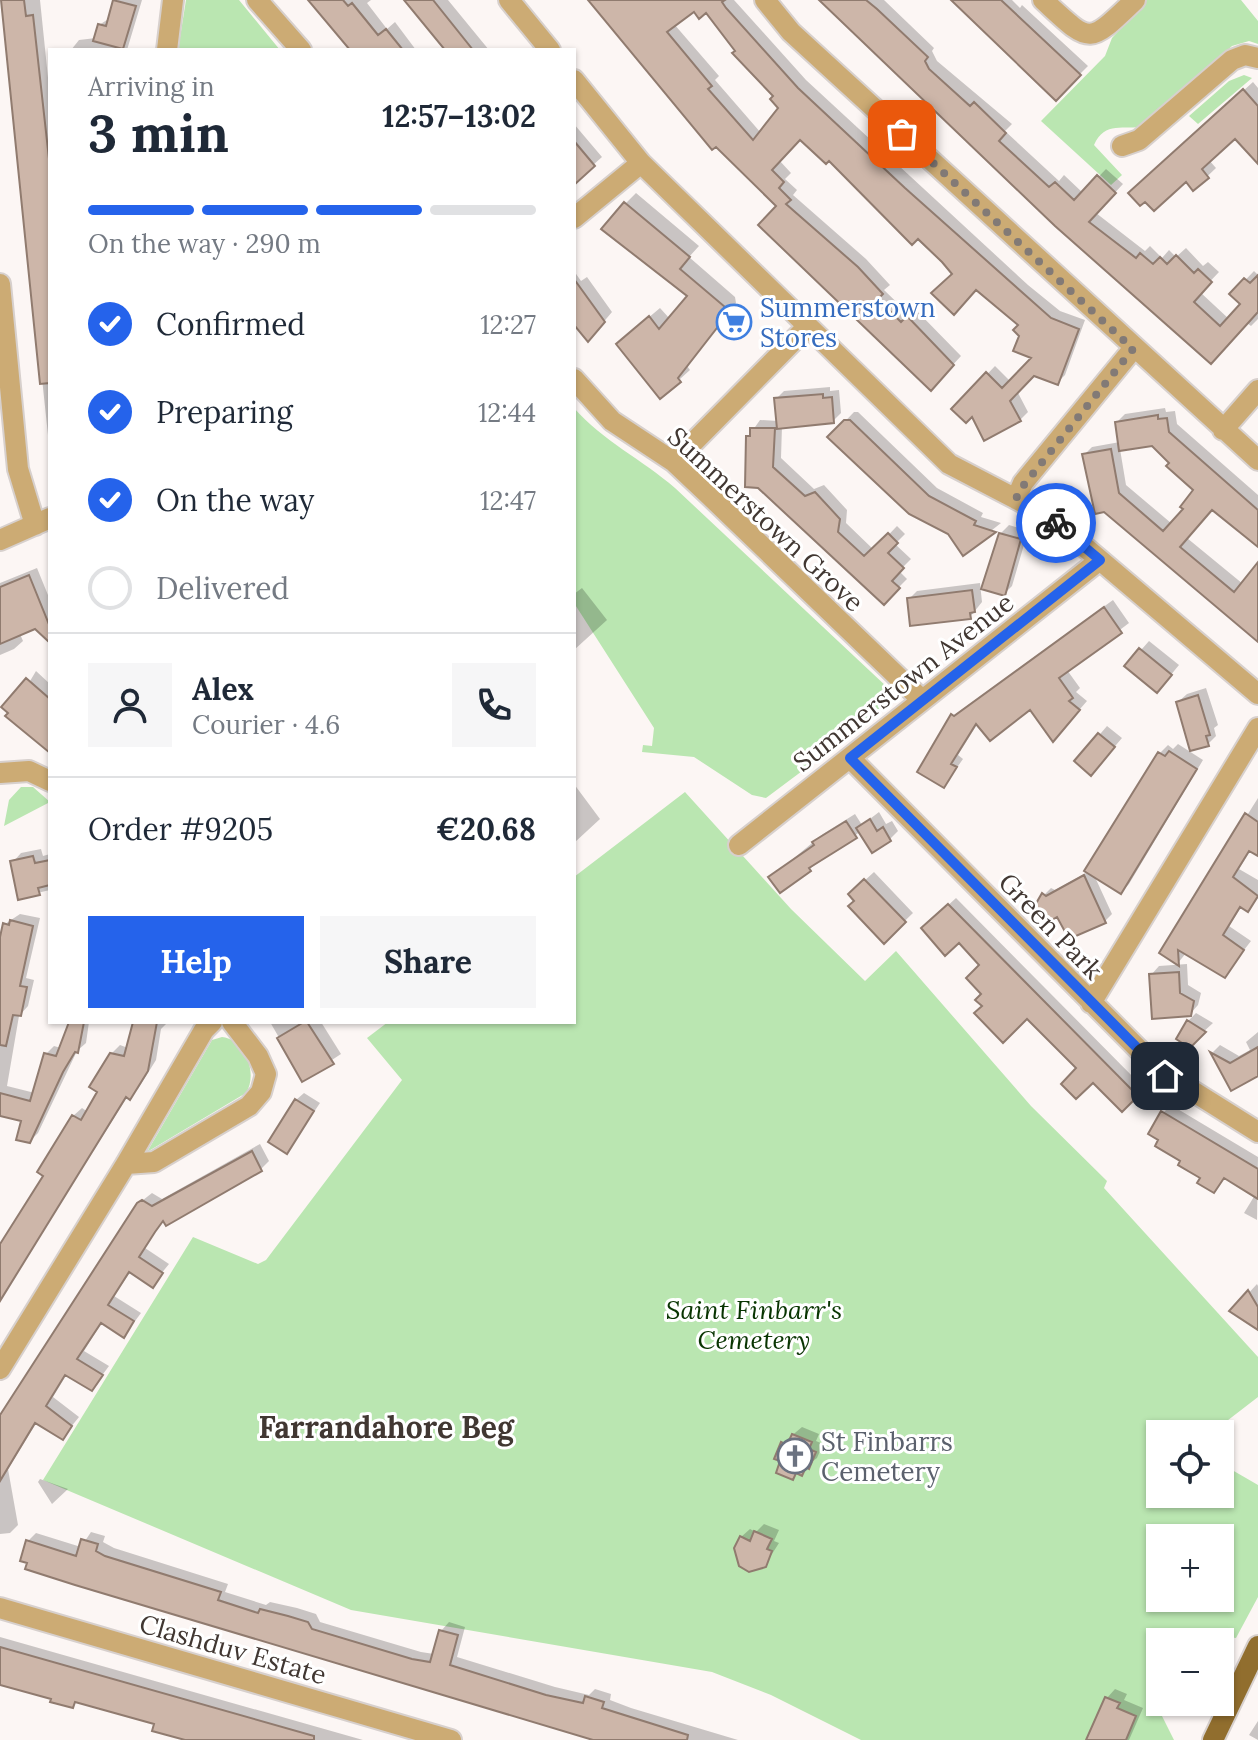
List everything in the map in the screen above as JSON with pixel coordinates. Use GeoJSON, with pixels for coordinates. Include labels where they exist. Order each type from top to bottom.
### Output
{"type":"FeatureCollection","features":[{"type":"Feature","properties":{"kind":"main road"},"geometry":{"type":"LineString","coordinates":[[1213,1740],[1258,1646]]}},
{"type":"Feature","properties":{"kind":"street"},"geometry":{"type":"LineString","coordinates":[[167,48],[173,0]]}},
{"type":"Feature","properties":{"kind":"street"},"geometry":{"type":"LineString","coordinates":[[257,0],[299,48]]}},
{"type":"Feature","properties":{"kind":"street"},"geometry":{"type":"LineString","coordinates":[[509,0],[548,48]]}},
{"type":"Feature","properties":{"kind":"street"},"geometry":{"type":"LineString","coordinates":[[765,0],[791,32],[1133,349],[1258,460]]}},
{"type":"Feature","properties":{"kind":"street"},"geometry":{"type":"LineString","coordinates":[[1043,0],[1081,35],[1090,36],[1107,28],[1135,0]]}},
{"type":"Feature","properties":{"kind":"street"},"geometry":{"type":"LineString","coordinates":[[1122,146],[1138,142],[1232,60],[1245,55],[1258,58]]}},
{"type":"Feature","properties":{"kind":"street"},"geometry":{"type":"LineString","coordinates":[[576,82],[641,163],[949,464],[1047,515],[1258,694]]}},
{"type":"Feature","properties":{"kind":"street"},"geometry":{"type":"LineString","coordinates":[[576,216],[641,163]]}},
{"type":"Feature","properties":{"kind":"street"},"geometry":{"type":"LineString","coordinates":[[0,284],[18,469],[42,522],[0,540]]}},
{"type":"Feature","properties":{"kind":"street"},"geometry":{"type":"LineString","coordinates":[[674,462],[807,327]]}},
{"type":"Feature","properties":{"kind":"street"},"geometry":{"type":"LineString","coordinates":[[1016,499],[1023,483],[1133,349]]}},
{"type":"Feature","properties":{"kind":"street","name":"Summerstown Grove"},"geometry":{"type":"LineString","coordinates":[[576,381],[612,421],[674,462],[922,700]]}},
{"type":"Feature","properties":{"kind":"street"},"geometry":{"type":"LineString","coordinates":[[1223,430],[1258,390]]}},
{"type":"Feature","properties":{"kind":"street","name":"Summerstown Avenue"},"geometry":{"type":"LineString","coordinates":[[739,845],[1100,560]]}},
{"type":"Feature","properties":{"kind":"street","name":"Green Park"},"geometry":{"type":"LineString","coordinates":[[850,758],[1091,1003],[1258,728]]}},
{"type":"Feature","properties":{"kind":"street"},"geometry":{"type":"LineString","coordinates":[[0,773],[29,771],[48,780]]}},
{"type":"Feature","properties":{"kind":"street"},"geometry":{"type":"LineString","coordinates":[[1091,1003],[1165,1076],[1258,1132]]}},
{"type":"Feature","properties":{"kind":"street"},"geometry":{"type":"LineString","coordinates":[[0,1369],[210,1024]]}},
{"type":"Feature","properties":{"kind":"street"},"geometry":{"type":"LineString","coordinates":[[126,1164],[154,1162],[256,1099],[266,1074],[258,1056],[234,1024]]}},
{"type":"Feature","properties":{"kind":"street","name":"Clashduv Estate"},"geometry":{"type":"LineString","coordinates":[[0,1608],[451,1740]]}},
{"type":"Feature","properties":{"kind":"green space"},"geometry":{"type":"Polygon","coordinates":[[[186,0],[239,0],[278,48],[178,48],[186,0]]]}},
{"type":"Feature","properties":{"kind":"green space"},"geometry":{"type":"Polygon","coordinates":[[[1147,0],[1241,0],[1258,21],[1258,44],[1249,41],[1232,46],[1144,126],[1109,129],[1098,137],[1094,145],[1122,175],[1111,185],[1041,121],[1105,56],[1112,38],[1147,0]]]}},
{"type":"Feature","properties":{"kind":"green space"},"geometry":{"type":"Polygon","coordinates":[[[1244,75],[1252,78],[1198,124],[1189,116],[1229,81],[1244,75]]]}},
{"type":"Feature","properties":{"kind":"green space"},"geometry":{"type":"Polygon","coordinates":[[[576,410],[675,488],[887,687],[877,715],[766,798],[752,795],[694,757],[642,752],[643,745],[652,746],[654,728],[576,606],[576,410]]]}},
{"type":"Feature","properties":{"kind":"green space"},"geometry":{"type":"Polygon","coordinates":[[[21,787],[33,787],[48,803],[4,826],[9,800],[21,787]]]}},
{"type":"Feature","properties":{"kind":"green space","name":"Saint Finbarr's Cemetery"},"geometry":{"type":"Polygon","coordinates":[[[685,792],[791,909],[865,981],[896,951],[1031,1106],[1107,1181],[1104,1188],[1258,1357],[1258,1397],[1228,1420],[1146,1420],[1146,1508],[1234,1508],[1234,1471],[1258,1485],[1258,1597],[1236,1638],[1234,1628],[1146,1628],[1146,1716],[1162,1716],[1174,1740],[861,1740],[771,1695],[712,1672],[351,1610],[43,1480],[193,1237],[258,1264],[266,1260],[402,1080],[367,1038],[385,1024],[576,1024],[576,875],[685,792]]]}},
{"type":"Feature","properties":{"kind":"green space"},"geometry":{"type":"Polygon","coordinates":[[[222,1037],[238,1044],[248,1059],[251,1077],[246,1093],[147,1152],[212,1040],[222,1037]]]}},
{"type":"Feature","properties":{"kind":"building"},"geometry":{"type":"Polygon","coordinates":[[[1,0],[24,0],[26,16],[33,15],[48,150],[48,383],[40,384],[1,0]]]}},
{"type":"Feature","properties":{"kind":"building"},"geometry":{"type":"Polygon","coordinates":[[[113,0],[136,6],[123,48],[93,41],[98,24],[106,26],[113,0]]]}},
{"type":"Feature","properties":{"kind":"building"},"geometry":{"type":"Polygon","coordinates":[[[308,0],[343,0],[348,6],[352,3],[378,35],[386,29],[401,48],[348,48],[308,0]]]}},
{"type":"Feature","properties":{"kind":"building"},"geometry":{"type":"Polygon","coordinates":[[[404,0],[433,0],[471,48],[443,48],[404,0]]]}},
{"type":"Feature","properties":{"kind":"building"},"geometry":{"type":"Polygon","coordinates":[[[588,0],[725,0],[722,2],[726,8],[798,88],[905,188],[1051,318],[1079,329],[1058,385],[1034,376],[1010,401],[1021,421],[984,441],[972,417],[966,423],[951,409],[986,372],[1002,388],[1031,358],[1013,351],[1019,336],[1013,330],[1018,325],[976,290],[954,315],[931,293],[952,274],[942,262],[918,239],[912,245],[829,161],[826,164],[800,140],[772,170],[784,182],[779,188],[791,200],[786,204],[858,267],[883,294],[878,299],[901,322],[907,316],[954,365],[931,391],[758,225],[776,206],[716,147],[712,150],[588,0]],[[694,12],[667,32],[712,86],[708,89],[753,140],[778,108],[770,99],[773,96],[732,53],[735,51],[706,13],[699,19],[694,12]]]}},
{"type":"Feature","properties":{"kind":"building"},"geometry":{"type":"Polygon","coordinates":[[[819,0],[866,0],[928,57],[925,61],[929,69],[970,106],[974,102],[1006,133],[999,141],[1049,187],[1055,182],[1074,200],[1097,175],[1116,193],[1089,222],[1136,258],[1140,253],[1153,264],[1160,257],[1167,264],[1176,255],[1194,273],[1198,269],[1212,282],[1194,302],[1220,326],[1240,304],[1229,294],[1244,278],[1250,283],[1258,275],[1258,312],[1211,364],[1055,226],[819,0]]]}},
{"type":"Feature","properties":{"kind":"building"},"geometry":{"type":"Polygon","coordinates":[[[951,0],[1001,0],[1081,75],[1056,101],[951,0]]]}},
{"type":"Feature","properties":{"kind":"building"},"geometry":{"type":"Polygon","coordinates":[[[1243,89],[1258,106],[1258,164],[1235,139],[1202,169],[1209,178],[1193,191],[1186,182],[1154,211],[1145,202],[1140,206],[1128,193],[1243,89]]]}},
{"type":"Feature","properties":{"kind":"building"},"geometry":{"type":"Polygon","coordinates":[[[576,143],[595,166],[576,183],[576,143]]]}},
{"type":"Feature","properties":{"kind":"building"},"geometry":{"type":"Polygon","coordinates":[[[624,202],[690,257],[680,269],[725,307],[727,315],[678,378],[681,382],[660,399],[616,344],[649,316],[659,329],[687,296],[601,229],[624,202]]]}},
{"type":"Feature","properties":{"kind":"building"},"geometry":{"type":"Polygon","coordinates":[[[576,282],[605,322],[588,342],[576,327],[576,282]]]}},
{"type":"Feature","properties":{"kind":"building"},"geometry":{"type":"Polygon","coordinates":[[[823,394],[823,398],[832,397],[834,423],[777,429],[774,398],[823,394]]]}},
{"type":"Feature","properties":{"kind":"building"},"geometry":{"type":"Polygon","coordinates":[[[1158,415],[1158,419],[1167,418],[1169,432],[1258,510],[1258,547],[1212,510],[1180,547],[1234,592],[1258,562],[1258,642],[1104,512],[1095,514],[1082,454],[1111,449],[1119,493],[1163,531],[1183,509],[1180,507],[1193,490],[1166,466],[1169,463],[1152,446],[1119,451],[1115,422],[1158,415]]]}},
{"type":"Feature","properties":{"kind":"building"},"geometry":{"type":"Polygon","coordinates":[[[844,420],[850,420],[929,496],[976,521],[974,525],[996,532],[963,556],[948,534],[909,514],[827,437],[844,420]]]}},
{"type":"Feature","properties":{"kind":"building"},"geometry":{"type":"Polygon","coordinates":[[[750,428],[775,428],[773,467],[805,496],[815,492],[840,519],[838,532],[864,556],[888,533],[898,543],[888,553],[904,568],[892,581],[900,588],[884,605],[758,488],[745,487],[746,436],[750,436],[750,428]]]}},
{"type":"Feature","properties":{"kind":"building"},"geometry":{"type":"Polygon","coordinates":[[[999,533],[1021,539],[1005,596],[981,589],[999,533]]]}},
{"type":"Feature","properties":{"kind":"building"},"geometry":{"type":"Polygon","coordinates":[[[29,575],[48,622],[48,641],[35,629],[0,644],[0,587],[29,575]]]}},
{"type":"Feature","properties":{"kind":"building"},"geometry":{"type":"Polygon","coordinates":[[[972,590],[975,612],[970,613],[971,619],[910,626],[907,598],[972,590]]]}},
{"type":"Feature","properties":{"kind":"building"},"geometry":{"type":"Polygon","coordinates":[[[1104,607],[1122,633],[1059,678],[1073,698],[1069,701],[1080,710],[1053,742],[1030,710],[990,741],[976,724],[951,764],[957,767],[944,788],[917,772],[951,714],[954,716],[1104,607]]]}},
{"type":"Feature","properties":{"kind":"building"},"geometry":{"type":"Polygon","coordinates":[[[1139,648],[1172,675],[1157,693],[1124,666],[1139,648]]]}},
{"type":"Feature","properties":{"kind":"building"},"geometry":{"type":"Polygon","coordinates":[[[26,678],[48,697],[48,751],[5,716],[8,713],[1,707],[26,678]]]}},
{"type":"Feature","properties":{"kind":"building"},"geometry":{"type":"Polygon","coordinates":[[[1198,695],[1210,735],[1206,736],[1209,746],[1190,751],[1176,702],[1198,695]]]}},
{"type":"Feature","properties":{"kind":"building"},"geometry":{"type":"Polygon","coordinates":[[[1098,733],[1115,747],[1091,776],[1074,761],[1098,733]]]}},
{"type":"Feature","properties":{"kind":"building"},"geometry":{"type":"Polygon","coordinates":[[[1169,751],[1197,769],[1121,894],[1084,871],[1158,752],[1165,756],[1169,751]]]}},
{"type":"Feature","properties":{"kind":"building"},"geometry":{"type":"Polygon","coordinates":[[[1245,813],[1258,822],[1258,856],[1249,851],[1233,877],[1258,896],[1248,912],[1240,907],[1223,935],[1244,950],[1225,978],[1178,950],[1179,966],[1159,953],[1245,813]]]}},
{"type":"Feature","properties":{"kind":"building"},"geometry":{"type":"Polygon","coordinates":[[[870,819],[877,831],[883,827],[891,841],[872,853],[856,828],[870,819]]]}},
{"type":"Feature","properties":{"kind":"building"},"geometry":{"type":"Polygon","coordinates":[[[846,821],[857,838],[809,868],[811,871],[780,893],[768,877],[814,845],[812,842],[846,821]]]}},
{"type":"Feature","properties":{"kind":"building"},"geometry":{"type":"Polygon","coordinates":[[[33,856],[35,863],[48,860],[48,886],[38,888],[40,895],[18,900],[10,861],[33,856]]]}},
{"type":"Feature","properties":{"kind":"building"},"geometry":{"type":"Polygon","coordinates":[[[1084,875],[1106,923],[1069,939],[1057,917],[1048,922],[1044,913],[1034,907],[1042,893],[1046,896],[1084,875]]]}},
{"type":"Feature","properties":{"kind":"building"},"geometry":{"type":"Polygon","coordinates":[[[864,879],[906,922],[884,944],[848,906],[854,901],[848,894],[864,879]]]}},
{"type":"Feature","properties":{"kind":"building"},"geometry":{"type":"Polygon","coordinates":[[[948,904],[1138,1096],[1122,1112],[1093,1083],[1076,1099],[1061,1084],[1076,1068],[1027,1019],[1003,1043],[974,1013],[982,1006],[975,1000],[981,994],[966,978],[979,965],[959,943],[945,956],[921,928],[948,904]]]}},
{"type":"Feature","properties":{"kind":"building"},"geometry":{"type":"Polygon","coordinates":[[[10,920],[33,926],[20,986],[27,987],[21,1016],[13,1015],[6,1046],[0,1045],[0,937],[3,923],[9,925],[10,920]]]}},
{"type":"Feature","properties":{"kind":"building"},"geometry":{"type":"Polygon","coordinates":[[[1179,972],[1180,993],[1194,1001],[1191,1016],[1152,1019],[1149,974],[1179,972]]]}},
{"type":"Feature","properties":{"kind":"building"},"geometry":{"type":"Polygon","coordinates":[[[1187,1020],[1206,1032],[1190,1048],[1176,1039],[1187,1020]]]}},
{"type":"Feature","properties":{"kind":"building"},"geometry":{"type":"Polygon","coordinates":[[[68,1024],[84,1024],[78,1053],[75,1052],[63,1072],[30,1143],[16,1140],[21,1121],[0,1116],[0,1093],[30,1101],[44,1053],[56,1056],[68,1024]]]}},
{"type":"Feature","properties":{"kind":"building"},"geometry":{"type":"Polygon","coordinates":[[[132,1024],[157,1024],[148,1071],[130,1100],[126,1097],[0,1301],[0,1244],[43,1176],[37,1172],[72,1115],[81,1120],[97,1092],[89,1087],[110,1053],[124,1056],[132,1024]]]}},
{"type":"Feature","properties":{"kind":"building"},"geometry":{"type":"Polygon","coordinates":[[[301,1024],[308,1024],[334,1064],[302,1082],[277,1038],[301,1024]]]}},
{"type":"Feature","properties":{"kind":"building"},"geometry":{"type":"Polygon","coordinates":[[[1258,1047],[1258,1076],[1231,1091],[1210,1052],[1230,1063],[1258,1047]]]}},
{"type":"Feature","properties":{"kind":"building"},"geometry":{"type":"Polygon","coordinates":[[[295,1099],[314,1111],[287,1154],[268,1142],[295,1099]]]}},
{"type":"Feature","properties":{"kind":"building"},"geometry":{"type":"Polygon","coordinates":[[[1161,1111],[1258,1169],[1258,1199],[1224,1178],[1214,1193],[1197,1183],[1200,1178],[1178,1165],[1180,1161],[1155,1146],[1158,1140],[1148,1134],[1161,1111]]]}},
{"type":"Feature","properties":{"kind":"building"},"geometry":{"type":"Polygon","coordinates":[[[252,1151],[262,1171],[166,1226],[163,1221],[139,1257],[163,1273],[153,1288],[129,1272],[108,1305],[134,1321],[124,1338],[101,1323],[77,1359],[103,1375],[92,1391],[65,1375],[46,1406],[72,1426],[63,1440],[35,1423],[0,1481],[0,1415],[137,1203],[142,1200],[152,1206],[252,1151]]]}},
{"type":"Feature","properties":{"kind":"building"},"geometry":{"type":"Polygon","coordinates":[[[1248,1290],[1258,1307],[1258,1330],[1229,1311],[1248,1290]]]}},
{"type":"Feature","properties":{"kind":"building","name":"St Finbarrs Cemetery"},"geometry":{"type":"Polygon","coordinates":[[[792,1434],[812,1442],[809,1449],[816,1452],[809,1469],[806,1467],[802,1476],[796,1473],[793,1480],[776,1473],[780,1461],[774,1459],[781,1442],[787,1445],[792,1434]]]}},
{"type":"Feature","properties":{"kind":"building","name":"St Finbarrs Cemetery"},"geometry":{"type":"Polygon","coordinates":[[[754,1531],[772,1539],[767,1549],[772,1551],[766,1567],[749,1572],[739,1566],[734,1548],[740,1536],[750,1541],[754,1531]]]}},
{"type":"Feature","properties":{"kind":"building"},"geometry":{"type":"Polygon","coordinates":[[[81,1539],[98,1544],[96,1551],[105,1556],[221,1592],[218,1600],[258,1613],[260,1609],[308,1622],[312,1629],[412,1659],[430,1662],[439,1630],[458,1635],[450,1665],[546,1695],[583,1703],[585,1696],[604,1702],[602,1708],[688,1735],[687,1740],[593,1740],[75,1585],[25,1569],[27,1563],[20,1561],[26,1540],[76,1556],[81,1539]]]}},
{"type":"Feature","properties":{"kind":"building"},"geometry":{"type":"Polygon","coordinates":[[[0,1647],[314,1736],[314,1740],[185,1740],[152,1731],[154,1724],[75,1702],[73,1708],[50,1702],[51,1699],[0,1685],[0,1647]]]}},
{"type":"Feature","properties":{"kind":"building"},"geometry":{"type":"Polygon","coordinates":[[[1105,1697],[1120,1703],[1117,1708],[1136,1716],[1126,1740],[1086,1740],[1105,1697]]]}},
{"type":"Feature","properties":{"kind":"way so far"},"geometry":{"type":"LineString","coordinates":[[902,134],[1133,349],[1019,491],[1016,499],[1056,523]]}},
{"type":"Feature","properties":{"kind":"place","name":"Summerstown Stores"},"geometry":{"type":"Point","coordinates":[734,322]}},
{"type":"Feature","properties":{"kind":"place","name":"St Finbarrs Cemetery"},"geometry":{"type":"Point","coordinates":[795,1456]}},
{"type":"Feature","properties":{"kind":"district","name":"Farrandahore Beg"},"geometry":{"type":"Point","coordinates":[386,1427]}},
{"type":"Feature","properties":{"kind":"route"},"geometry":{"type":"LineString","coordinates":[[1056,523],[1100,560],[850,758],[1165,1076]]}}]}
